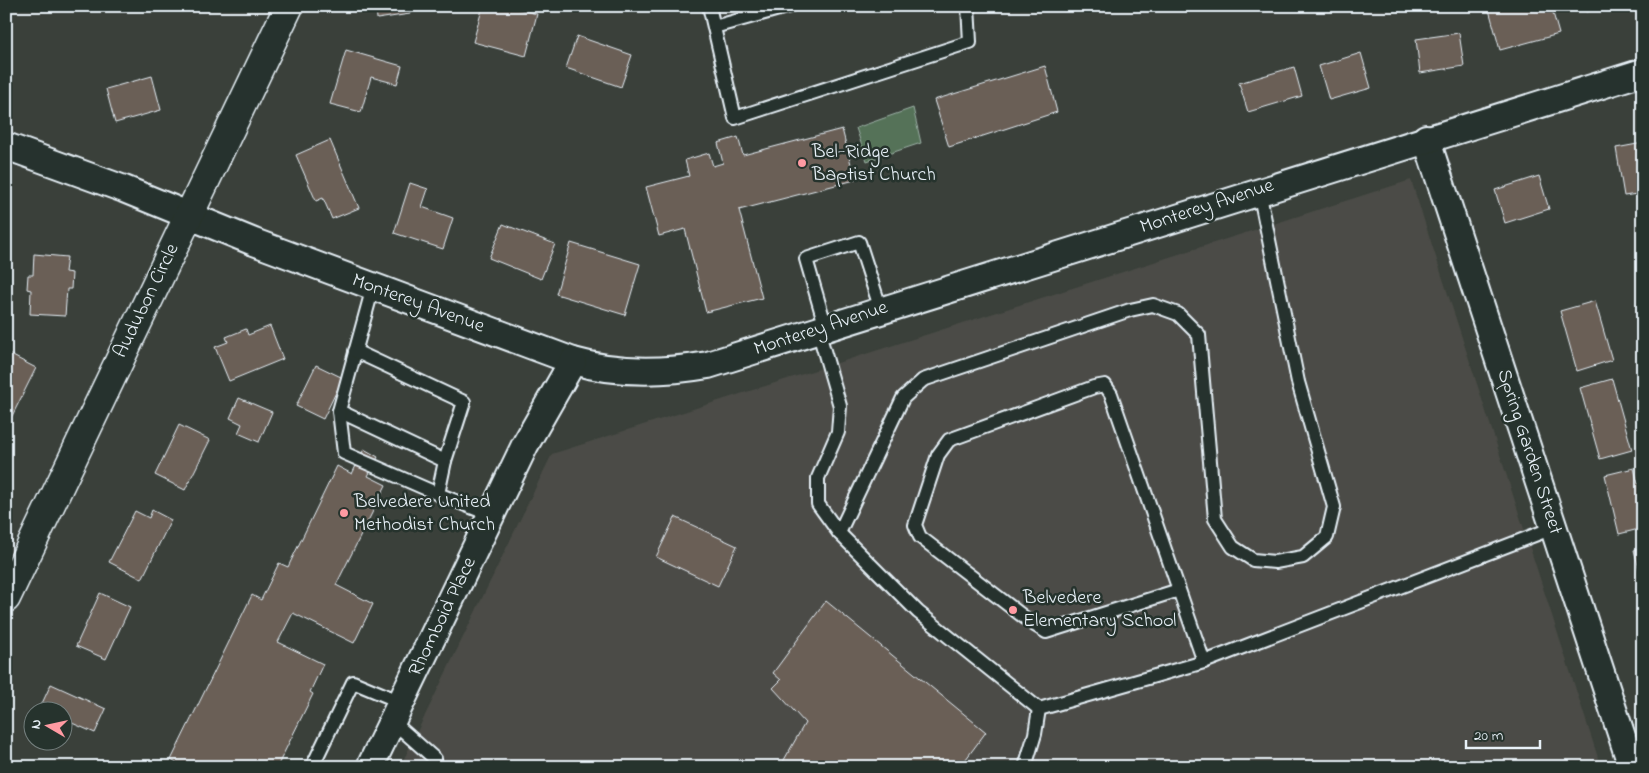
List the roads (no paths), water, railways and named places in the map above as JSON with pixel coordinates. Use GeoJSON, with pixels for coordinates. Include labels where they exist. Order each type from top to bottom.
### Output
{"type":"FeatureCollection","features":[{"type":"Feature","properties":{"kind":"street","name":"Audubon Circle"},"geometry":{"type":"LineString","coordinates":[[6,598],[289,6]]}},
{"type":"Feature","properties":{"kind":"street","name":"Monterey Avenue"},"geometry":{"type":"LineString","coordinates":[[6,146],[124,189],[373,287],[573,361],[615,370],[646,372],[678,370],[708,365],[1426,138],[1643,72]]}},
{"type":"Feature","properties":{"kind":"street","name":"Spring Garden Street"},"geometry":{"type":"LineString","coordinates":[[1426,138],[1632,767]]}},
{"type":"Feature","properties":{"kind":"street","name":"Rhomboid Place"},"geometry":{"type":"LineString","coordinates":[[370,767],[525,445],[573,361]]}},
{"type":"Feature","properties":{"kind":"lane"},"geometry":{"type":"LineString","coordinates":[[709,6],[735,118],[970,42],[968,6]]}},
{"type":"Feature","properties":{"kind":"lane"},"geometry":{"type":"LineString","coordinates":[[714,27],[790,6]]}},
{"type":"Feature","properties":{"kind":"lane"},"geometry":{"type":"LineString","coordinates":[[839,534],[903,398],[923,380],[1130,310],[1153,305],[1178,314],[1199,335],[1215,519],[1233,547],[1253,560],[1275,562],[1303,557],[1327,537],[1334,507],[1298,382],[1259,191]]}},
{"type":"Feature","properties":{"kind":"lane"},"geometry":{"type":"LineString","coordinates":[[881,310],[859,242],[806,259],[840,406],[838,432],[818,478],[818,504],[839,534],[918,612],[1039,709]]}},
{"type":"Feature","properties":{"kind":"lane"},"geometry":{"type":"LineString","coordinates":[[373,287],[339,411],[344,453],[491,516]]}},
{"type":"Feature","properties":{"kind":"lane"},"geometry":{"type":"LineString","coordinates":[[356,351],[464,402],[445,461],[438,494]]}},
{"type":"Feature","properties":{"kind":"lane"},"geometry":{"type":"LineString","coordinates":[[1179,590],[1046,632],[920,537],[915,525],[938,455],[949,440],[1094,387],[1105,385],[1111,394],[1204,662]]}},
{"type":"Feature","properties":{"kind":"lane"},"geometry":{"type":"LineString","coordinates":[[339,411],[445,461]]}},
{"type":"Feature","properties":{"kind":"lane"},"geometry":{"type":"LineString","coordinates":[[1039,709],[1204,662],[1553,528]]}},
{"type":"Feature","properties":{"kind":"lane"},"geometry":{"type":"LineString","coordinates":[[312,767],[353,682],[397,711],[435,759],[435,767]]}},
{"type":"Feature","properties":{"kind":"lane"},"geometry":{"type":"LineString","coordinates":[[1025,767],[1035,734],[1039,709]]}},
{"type":"Feature","properties":{"kind":"place","name":"Bel-Ridge Baptist Church"},"geometry":{"type":"Point","coordinates":[802,163]}},
{"type":"Feature","properties":{"kind":"place","name":"Belvedere United Methodist Church"},"geometry":{"type":"Point","coordinates":[344,513]}},
{"type":"Feature","properties":{"kind":"place","name":"Belvedere Elementary School"},"geometry":{"type":"Point","coordinates":[1013,610]}}]}
